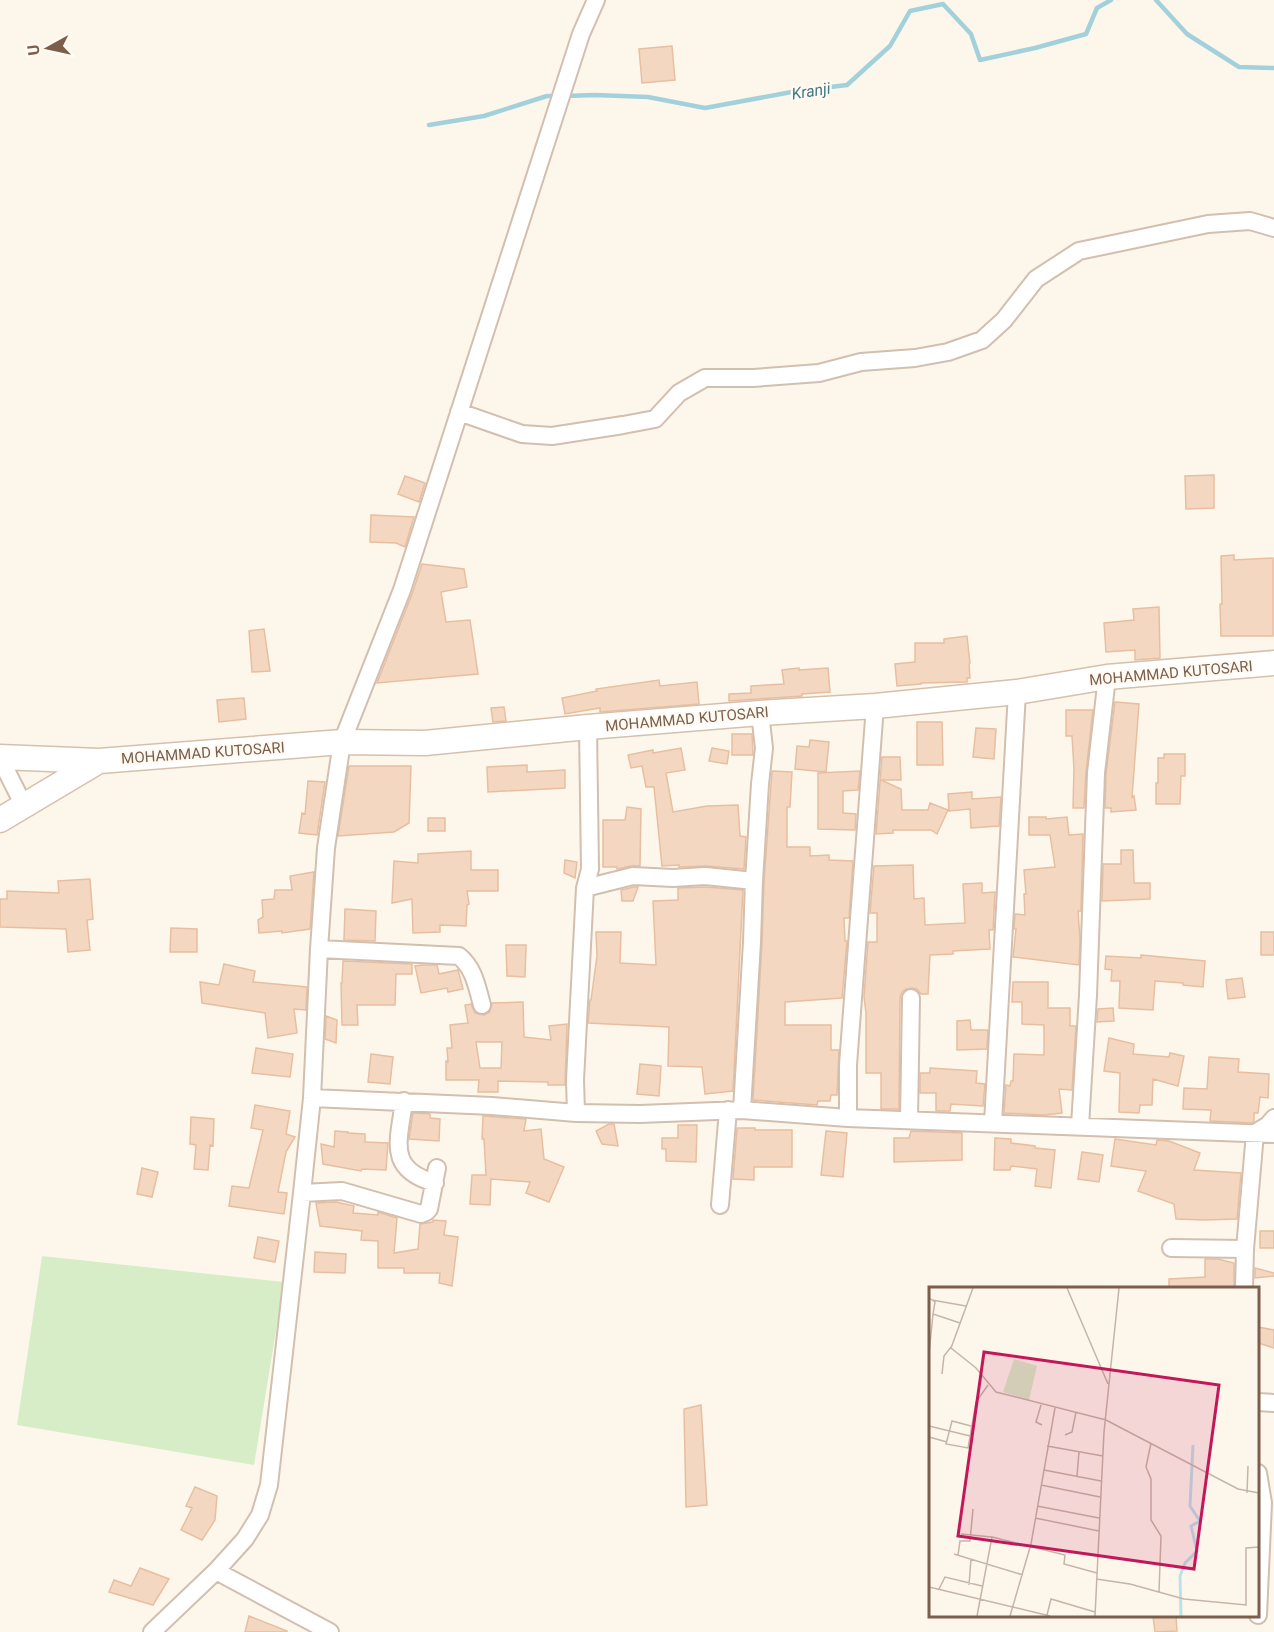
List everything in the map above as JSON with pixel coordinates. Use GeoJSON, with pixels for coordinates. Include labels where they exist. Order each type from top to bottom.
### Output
{"type":"FeatureCollection","features":[{"type":"Feature","properties":{"kind":"street"},"geometry":{"type":"LineString","coordinates":[[152,1632],[216,1571],[245,1539],[260,1515],[269,1485],[312,1098],[326,848],[342,742],[402,590],[581,34],[596,0]]}},
{"type":"Feature","properties":{"kind":"street"},"geometry":{"type":"LineString","coordinates":[[459,412],[522,434],[552,436],[655,419],[679,393],[705,378],[753,378],[819,373],[861,362],[915,358],[948,352],[982,340],[1004,320],[1036,279],[1079,251],[1208,224],[1250,221],[1274,228]]}},
{"type":"Feature","properties":{"kind":"street","name":"MOHAMMAD KUTOSARI"},"geometry":{"type":"LineString","coordinates":[[0,758],[99,760],[342,742],[425,743],[588,727],[875,706],[1017,692],[1107,677],[1274,663]]}},
{"type":"Feature","properties":{"kind":"street"},"geometry":{"type":"LineString","coordinates":[[1080,1126],[1088,994],[1096,773],[1107,677]]}},
{"type":"Feature","properties":{"kind":"street"},"geometry":{"type":"LineString","coordinates":[[993,1123],[1017,692]]}},
{"type":"Feature","properties":{"kind":"street"},"geometry":{"type":"LineString","coordinates":[[848,1118],[850,1042],[875,706]]}},
{"type":"Feature","properties":{"kind":"street"},"geometry":{"type":"LineString","coordinates":[[720,1205],[735,1110],[753,942],[754,881],[764,748],[760,713]]}},
{"type":"Feature","properties":{"kind":"street"},"geometry":{"type":"LineString","coordinates":[[576,1113],[585,888],[590,869],[588,727]]}},
{"type":"Feature","properties":{"kind":"street"},"geometry":{"type":"LineString","coordinates":[[0,758],[24,806]]}},
{"type":"Feature","properties":{"kind":"street"},"geometry":{"type":"LineString","coordinates":[[0,820],[99,760]]}},
{"type":"Feature","properties":{"kind":"street"},"geometry":{"type":"LineString","coordinates":[[585,888],[633,876],[673,878],[705,876],[754,881]]}},
{"type":"Feature","properties":{"kind":"street"},"geometry":{"type":"LineString","coordinates":[[319,949],[459,956],[472,970],[483,1005]]}},
{"type":"Feature","properties":{"kind":"street"},"geometry":{"type":"LineString","coordinates":[[909,1120],[911,998]]}},
{"type":"Feature","properties":{"kind":"street"},"geometry":{"type":"LineString","coordinates":[[312,1098],[404,1101],[576,1113],[640,1114],[735,1110],[848,1118],[1274,1134]]}},
{"type":"Feature","properties":{"kind":"street"},"geometry":{"type":"LineString","coordinates":[[302,1193],[342,1191],[422,1214],[426,1212],[429,1209],[436,1176],[425,1180],[410,1172],[400,1160],[399,1141],[404,1101]]}},
{"type":"Feature","properties":{"kind":"street"},"geometry":{"type":"LineString","coordinates":[[1255,1133],[1274,1118]]}},
{"type":"Feature","properties":{"kind":"street"},"geometry":{"type":"LineString","coordinates":[[1244,1287],[1255,1133]]}},
{"type":"Feature","properties":{"kind":"street"},"geometry":{"type":"LineString","coordinates":[[1171,1248],[1245,1249]]}},
{"type":"Feature","properties":{"kind":"street"},"geometry":{"type":"LineString","coordinates":[[1259,1402],[1274,1403]]}},
{"type":"Feature","properties":{"kind":"street"},"geometry":{"type":"LineString","coordinates":[[1259,1483],[1263,1503],[1264,1550],[1259,1605]]}},
{"type":"Feature","properties":{"kind":"street"},"geometry":{"type":"LineString","coordinates":[[216,1571],[330,1632]]}},
{"type":"Feature","properties":{"kind":"green space"},"geometry":{"type":"Polygon","coordinates":[[[42,1256],[284,1282],[254,1465],[17,1425],[42,1256]]]}},
{"type":"Feature","properties":{"kind":"building"},"geometry":{"type":"Polygon","coordinates":[[[672,46],[675,80],[642,83],[639,49],[672,46]]]}},
{"type":"Feature","properties":{"kind":"building"},"geometry":{"type":"Polygon","coordinates":[[[1214,475],[1214,508],[1186,509],[1185,476],[1214,475]]]}},
{"type":"Feature","properties":{"kind":"building"},"geometry":{"type":"Polygon","coordinates":[[[405,476],[425,483],[419,502],[398,494],[405,476]]]}},
{"type":"Feature","properties":{"kind":"building"},"geometry":{"type":"Polygon","coordinates":[[[371,515],[414,517],[405,547],[396,543],[370,542],[371,515]]]}},
{"type":"Feature","properties":{"kind":"building"},"geometry":{"type":"Polygon","coordinates":[[[1234,555],[1234,560],[1273,558],[1273,636],[1221,636],[1221,556],[1234,555]]]}},
{"type":"Feature","properties":{"kind":"building"},"geometry":{"type":"Polygon","coordinates":[[[422,564],[464,569],[467,587],[441,592],[446,622],[470,620],[478,674],[377,683],[412,594],[422,564]]]}},
{"type":"Feature","properties":{"kind":"building"},"geometry":{"type":"Polygon","coordinates":[[[1159,607],[1160,658],[1135,660],[1135,650],[1106,652],[1104,623],[1134,620],[1133,609],[1159,607]]]}},
{"type":"Feature","properties":{"kind":"building"},"geometry":{"type":"Polygon","coordinates":[[[264,629],[270,671],[252,672],[249,631],[264,629]]]}},
{"type":"Feature","properties":{"kind":"building"},"geometry":{"type":"Polygon","coordinates":[[[967,636],[970,678],[967,678],[967,682],[897,686],[895,664],[915,662],[915,643],[944,643],[944,639],[967,636]]]}},
{"type":"Feature","properties":{"kind":"building"},"geometry":{"type":"Polygon","coordinates":[[[799,668],[799,670],[828,668],[830,692],[729,701],[729,694],[751,693],[751,686],[784,684],[782,670],[799,668]]]}},
{"type":"Feature","properties":{"kind":"building"},"geometry":{"type":"Polygon","coordinates":[[[659,680],[660,686],[697,682],[699,704],[600,712],[600,708],[565,714],[562,698],[597,691],[596,689],[659,680]]]}},
{"type":"Feature","properties":{"kind":"building"},"geometry":{"type":"Polygon","coordinates":[[[244,698],[246,719],[219,722],[217,700],[244,698]]]}},
{"type":"Feature","properties":{"kind":"building"},"geometry":{"type":"Polygon","coordinates":[[[1115,702],[1139,704],[1132,797],[1134,796],[1136,810],[1111,812],[1111,808],[1105,808],[1106,774],[1115,702]]]}},
{"type":"Feature","properties":{"kind":"building"},"geometry":{"type":"Polygon","coordinates":[[[504,707],[506,721],[493,722],[491,708],[504,707]]]}},
{"type":"Feature","properties":{"kind":"building"},"geometry":{"type":"Polygon","coordinates":[[[1066,710],[1093,710],[1084,808],[1073,808],[1072,736],[1066,736],[1066,710]]]}},
{"type":"Feature","properties":{"kind":"building"},"geometry":{"type":"Polygon","coordinates":[[[917,722],[942,722],[943,765],[917,765],[917,722]]]}},
{"type":"Feature","properties":{"kind":"building"},"geometry":{"type":"Polygon","coordinates":[[[976,728],[996,729],[994,759],[973,757],[976,728]]]}},
{"type":"Feature","properties":{"kind":"building"},"geometry":{"type":"Polygon","coordinates":[[[732,734],[752,734],[753,755],[732,755],[732,734]]]}},
{"type":"Feature","properties":{"kind":"building"},"geometry":{"type":"Polygon","coordinates":[[[810,740],[829,742],[826,772],[795,769],[797,746],[809,747],[810,740]]]}},
{"type":"Feature","properties":{"kind":"building"},"geometry":{"type":"Polygon","coordinates":[[[681,748],[685,770],[666,773],[673,812],[707,806],[738,805],[740,836],[746,837],[744,869],[662,866],[654,787],[646,787],[642,766],[631,768],[628,755],[681,748]]]}},
{"type":"Feature","properties":{"kind":"building"},"geometry":{"type":"Polygon","coordinates":[[[712,748],[729,751],[727,764],[709,761],[712,748]]]}},
{"type":"Feature","properties":{"kind":"building"},"geometry":{"type":"Polygon","coordinates":[[[1164,754],[1185,754],[1185,776],[1181,776],[1180,804],[1156,804],[1158,758],[1164,758],[1164,754]]]}},
{"type":"Feature","properties":{"kind":"building"},"geometry":{"type":"Polygon","coordinates":[[[882,757],[900,757],[901,780],[881,780],[901,789],[902,810],[928,810],[930,803],[948,810],[937,834],[931,830],[893,830],[893,833],[876,834],[882,757]]]}},
{"type":"Feature","properties":{"kind":"building"},"geometry":{"type":"Polygon","coordinates":[[[527,765],[527,772],[565,770],[565,788],[488,792],[487,767],[527,765]]]}},
{"type":"Feature","properties":{"kind":"building"},"geometry":{"type":"Polygon","coordinates":[[[349,766],[411,766],[409,823],[394,832],[338,836],[349,766]]]}},
{"type":"Feature","properties":{"kind":"building"},"geometry":{"type":"Polygon","coordinates":[[[772,771],[792,772],[790,807],[787,807],[787,847],[810,847],[810,856],[829,855],[829,860],[853,861],[849,918],[844,918],[845,941],[847,941],[842,998],[785,1002],[785,1025],[831,1025],[831,1050],[839,1050],[837,1095],[831,1095],[830,1101],[818,1101],[817,1105],[753,1100],[772,771]]]}},
{"type":"Feature","properties":{"kind":"building"},"geometry":{"type":"Polygon","coordinates":[[[860,771],[858,790],[843,791],[843,813],[856,814],[855,830],[818,829],[818,773],[860,771]]]}},
{"type":"Feature","properties":{"kind":"building"},"geometry":{"type":"Polygon","coordinates":[[[308,781],[325,782],[317,835],[299,833],[302,813],[305,814],[308,781]]]}},
{"type":"Feature","properties":{"kind":"building"},"geometry":{"type":"Polygon","coordinates":[[[972,792],[972,799],[1001,797],[999,826],[971,828],[970,809],[949,811],[948,794],[972,792]]]}},
{"type":"Feature","properties":{"kind":"building"},"geometry":{"type":"Polygon","coordinates":[[[627,807],[641,809],[640,866],[617,869],[617,867],[603,867],[603,820],[625,820],[627,807]]]}},
{"type":"Feature","properties":{"kind":"building"},"geometry":{"type":"Polygon","coordinates":[[[1029,817],[1046,817],[1046,819],[1067,817],[1069,835],[1083,834],[1081,911],[1078,911],[1079,965],[1013,957],[1015,914],[1025,915],[1024,870],[1055,867],[1050,835],[1029,835],[1029,817]]]}},
{"type":"Feature","properties":{"kind":"building"},"geometry":{"type":"Polygon","coordinates":[[[428,818],[445,818],[445,831],[428,831],[428,818]]]}},
{"type":"Feature","properties":{"kind":"building"},"geometry":{"type":"Polygon","coordinates":[[[1121,850],[1133,850],[1134,883],[1150,883],[1150,899],[1102,901],[1103,864],[1121,864],[1121,850]]]}},
{"type":"Feature","properties":{"kind":"building"},"geometry":{"type":"Polygon","coordinates":[[[471,851],[471,870],[498,870],[498,891],[467,891],[469,904],[467,905],[466,926],[440,925],[440,932],[413,933],[412,899],[392,903],[394,861],[418,863],[418,854],[471,851]]]}},
{"type":"Feature","properties":{"kind":"building"},"geometry":{"type":"Polygon","coordinates":[[[565,860],[577,862],[575,878],[564,873],[565,860]]]}},
{"type":"Feature","properties":{"kind":"building"},"geometry":{"type":"Polygon","coordinates":[[[913,865],[914,899],[924,898],[925,925],[965,923],[963,884],[982,883],[982,893],[995,892],[993,930],[989,930],[990,949],[930,955],[928,994],[921,994],[917,989],[912,988],[902,992],[900,998],[899,1109],[881,1109],[881,1073],[866,1073],[864,997],[868,942],[877,942],[877,913],[870,913],[874,866],[913,865]]]}},
{"type":"Feature","properties":{"kind":"building"},"geometry":{"type":"Polygon","coordinates":[[[314,872],[310,929],[259,933],[258,920],[263,917],[262,900],[274,899],[275,890],[292,890],[290,876],[314,872]]]}},
{"type":"Feature","properties":{"kind":"building"},"geometry":{"type":"Polygon","coordinates":[[[90,879],[93,919],[87,920],[90,950],[68,952],[66,929],[0,927],[0,899],[7,899],[7,891],[59,893],[58,881],[90,879]]]}},
{"type":"Feature","properties":{"kind":"building"},"geometry":{"type":"Polygon","coordinates":[[[638,887],[633,901],[622,901],[621,890],[638,887]]]}},
{"type":"Feature","properties":{"kind":"building"},"geometry":{"type":"Polygon","coordinates":[[[705,887],[743,890],[733,1091],[705,1094],[702,1067],[668,1066],[669,1027],[588,1023],[597,956],[596,932],[621,932],[620,963],[656,965],[653,901],[678,900],[678,888],[705,887]]]}},
{"type":"Feature","properties":{"kind":"building"},"geometry":{"type":"Polygon","coordinates":[[[345,909],[376,911],[375,941],[344,940],[345,909]]]}},
{"type":"Feature","properties":{"kind":"building"},"geometry":{"type":"Polygon","coordinates":[[[171,928],[197,929],[197,952],[170,952],[171,928]]]}},
{"type":"Feature","properties":{"kind":"building"},"geometry":{"type":"Polygon","coordinates":[[[1261,932],[1274,932],[1274,955],[1261,955],[1261,932]]]}},
{"type":"Feature","properties":{"kind":"building"},"geometry":{"type":"Polygon","coordinates":[[[506,945],[526,945],[525,977],[507,976],[506,945]]]}},
{"type":"Feature","properties":{"kind":"building"},"geometry":{"type":"Polygon","coordinates":[[[1141,955],[1205,961],[1203,987],[1155,981],[1153,1010],[1119,1008],[1120,981],[1111,981],[1112,970],[1105,969],[1106,956],[1141,958],[1141,955]]]}},
{"type":"Feature","properties":{"kind":"building"},"geometry":{"type":"Polygon","coordinates":[[[343,961],[412,964],[412,974],[396,974],[395,1005],[357,1005],[358,1025],[342,1025],[343,961]]]}},
{"type":"Feature","properties":{"kind":"building"},"geometry":{"type":"Polygon","coordinates":[[[224,964],[255,971],[253,982],[307,987],[306,1010],[294,1009],[297,1033],[268,1038],[265,1013],[202,1003],[200,982],[219,985],[224,964]]]}},
{"type":"Feature","properties":{"kind":"building"},"geometry":{"type":"Polygon","coordinates":[[[437,965],[439,974],[458,970],[463,989],[448,992],[447,988],[421,993],[415,966],[437,965]]]}},
{"type":"Feature","properties":{"kind":"building"},"geometry":{"type":"Polygon","coordinates":[[[1242,978],[1245,997],[1228,999],[1226,980],[1242,978]]]}},
{"type":"Feature","properties":{"kind":"building"},"geometry":{"type":"Polygon","coordinates":[[[1013,982],[1048,982],[1048,1008],[1070,1008],[1070,1026],[1076,1026],[1072,1090],[1059,1089],[1062,1113],[1044,1115],[1004,1113],[1006,1085],[1010,1086],[1013,1081],[1014,1054],[1044,1055],[1044,1025],[1022,1024],[1022,1002],[1012,1002],[1013,982]]]}},
{"type":"Feature","properties":{"kind":"building"},"geometry":{"type":"Polygon","coordinates":[[[523,1002],[524,1037],[551,1040],[549,1026],[567,1024],[565,1085],[548,1085],[548,1082],[498,1081],[498,1092],[478,1092],[479,1080],[446,1080],[447,1048],[452,1048],[450,1025],[468,1023],[465,1005],[471,1004],[475,1013],[484,1015],[490,1012],[492,1003],[523,1002]],[[476,1042],[480,1068],[501,1068],[502,1042],[476,1042]]]}},
{"type":"Feature","properties":{"kind":"building"},"geometry":{"type":"Polygon","coordinates":[[[1113,1008],[1114,1021],[1097,1022],[1098,1009],[1113,1008]]]}},
{"type":"Feature","properties":{"kind":"building"},"geometry":{"type":"Polygon","coordinates":[[[326,1016],[337,1020],[336,1043],[325,1039],[326,1016]]]}},
{"type":"Feature","properties":{"kind":"building"},"geometry":{"type":"Polygon","coordinates":[[[970,1020],[971,1030],[988,1030],[987,1049],[957,1050],[957,1021],[970,1020]]]}},
{"type":"Feature","properties":{"kind":"building"},"geometry":{"type":"Polygon","coordinates":[[[1109,1038],[1134,1044],[1133,1054],[1169,1057],[1170,1053],[1184,1056],[1178,1086],[1153,1079],[1152,1105],[1140,1105],[1139,1113],[1119,1112],[1120,1073],[1104,1071],[1109,1038]]]}},
{"type":"Feature","properties":{"kind":"building"},"geometry":{"type":"Polygon","coordinates":[[[256,1048],[293,1054],[290,1077],[252,1073],[256,1048]]]}},
{"type":"Feature","properties":{"kind":"building"},"geometry":{"type":"Polygon","coordinates":[[[371,1054],[393,1057],[390,1084],[368,1082],[371,1054]]]}},
{"type":"Feature","properties":{"kind":"building"},"geometry":{"type":"Polygon","coordinates":[[[1209,1057],[1239,1059],[1238,1072],[1269,1074],[1268,1098],[1260,1097],[1258,1113],[1254,1113],[1252,1123],[1210,1121],[1211,1110],[1183,1109],[1184,1088],[1207,1089],[1209,1057]]]}},
{"type":"Feature","properties":{"kind":"building"},"geometry":{"type":"Polygon","coordinates":[[[640,1064],[661,1066],[659,1096],[637,1094],[640,1064]]]}},
{"type":"Feature","properties":{"kind":"building"},"geometry":{"type":"Polygon","coordinates":[[[930,1068],[977,1071],[976,1083],[985,1084],[983,1106],[951,1104],[950,1111],[936,1111],[936,1093],[920,1093],[920,1073],[930,1073],[930,1068]]]}},
{"type":"Feature","properties":{"kind":"building"},"geometry":{"type":"Polygon","coordinates":[[[255,1105],[290,1111],[286,1134],[295,1137],[286,1152],[278,1192],[287,1193],[284,1214],[229,1206],[232,1186],[249,1188],[263,1130],[251,1128],[255,1105]]]}},
{"type":"Feature","properties":{"kind":"building"},"geometry":{"type":"Polygon","coordinates":[[[413,1113],[430,1114],[430,1118],[440,1119],[439,1141],[409,1139],[413,1113]]]}},
{"type":"Feature","properties":{"kind":"building"},"geometry":{"type":"Polygon","coordinates":[[[483,1116],[526,1119],[524,1131],[541,1129],[544,1159],[564,1167],[549,1202],[526,1193],[530,1182],[491,1179],[490,1205],[470,1204],[472,1175],[486,1175],[484,1139],[482,1139],[483,1116]]]}},
{"type":"Feature","properties":{"kind":"building"},"geometry":{"type":"Polygon","coordinates":[[[191,1117],[214,1119],[213,1146],[210,1145],[208,1170],[194,1169],[196,1145],[190,1144],[191,1117]]]}},
{"type":"Feature","properties":{"kind":"building"},"geometry":{"type":"Polygon","coordinates":[[[609,1124],[614,1124],[618,1146],[602,1144],[596,1131],[609,1124]]]}},
{"type":"Feature","properties":{"kind":"building"},"geometry":{"type":"Polygon","coordinates":[[[678,1125],[697,1125],[696,1162],[666,1161],[666,1149],[662,1149],[662,1138],[678,1138],[678,1125]]]}},
{"type":"Feature","properties":{"kind":"building"},"geometry":{"type":"Polygon","coordinates":[[[737,1128],[792,1130],[792,1167],[754,1167],[754,1180],[733,1179],[737,1128]]]}},
{"type":"Feature","properties":{"kind":"building"},"geometry":{"type":"Polygon","coordinates":[[[335,1131],[365,1134],[365,1142],[388,1143],[386,1170],[362,1169],[361,1171],[323,1164],[321,1144],[334,1147],[335,1131]]]}},
{"type":"Feature","properties":{"kind":"building"},"geometry":{"type":"Polygon","coordinates":[[[826,1131],[847,1133],[843,1177],[821,1175],[826,1131]]]}},
{"type":"Feature","properties":{"kind":"building"},"geometry":{"type":"Polygon","coordinates":[[[911,1131],[962,1133],[962,1160],[894,1162],[894,1138],[909,1138],[911,1131]]]}},
{"type":"Feature","properties":{"kind":"building"},"geometry":{"type":"Polygon","coordinates":[[[995,1138],[1011,1139],[1011,1143],[1055,1150],[1051,1188],[1035,1186],[1037,1169],[1011,1166],[1010,1170],[994,1170],[995,1138]]]}},
{"type":"Feature","properties":{"kind":"building"},"geometry":{"type":"Polygon","coordinates":[[[1115,1139],[1156,1145],[1157,1140],[1169,1141],[1200,1153],[1194,1170],[1241,1173],[1237,1219],[1176,1219],[1174,1204],[1138,1191],[1146,1171],[1111,1166],[1115,1139]]]}},
{"type":"Feature","properties":{"kind":"building"},"geometry":{"type":"Polygon","coordinates":[[[1082,1152],[1103,1155],[1099,1182],[1078,1179],[1082,1152]]]}},
{"type":"Feature","properties":{"kind":"building"},"geometry":{"type":"Polygon","coordinates":[[[142,1168],[158,1172],[152,1197],[137,1194],[142,1168]]]}},
{"type":"Feature","properties":{"kind":"building"},"geometry":{"type":"Polygon","coordinates":[[[336,1202],[354,1206],[353,1213],[378,1215],[378,1212],[397,1218],[394,1253],[418,1249],[420,1224],[433,1222],[433,1220],[446,1221],[444,1235],[458,1237],[452,1286],[439,1283],[440,1273],[404,1273],[404,1268],[378,1268],[378,1241],[361,1240],[362,1231],[320,1226],[316,1203],[336,1202]]]}},
{"type":"Feature","properties":{"kind":"building"},"geometry":{"type":"Polygon","coordinates":[[[1260,1231],[1274,1231],[1274,1248],[1260,1248],[1260,1231]]]}},
{"type":"Feature","properties":{"kind":"building"},"geometry":{"type":"Polygon","coordinates":[[[258,1237],[279,1241],[275,1262],[254,1258],[258,1237]]]}},
{"type":"Feature","properties":{"kind":"building"},"geometry":{"type":"Polygon","coordinates":[[[315,1252],[346,1254],[345,1273],[314,1272],[315,1252]]]}},
{"type":"Feature","properties":{"kind":"building"},"geometry":{"type":"Polygon","coordinates":[[[1205,1259],[1234,1263],[1234,1287],[1169,1287],[1169,1279],[1205,1277],[1205,1259]]]}},
{"type":"Feature","properties":{"kind":"building"},"geometry":{"type":"Polygon","coordinates":[[[1255,1268],[1274,1273],[1274,1276],[1255,1278],[1255,1268]]]}},
{"type":"Feature","properties":{"kind":"building"},"geometry":{"type":"Polygon","coordinates":[[[1259,1327],[1274,1330],[1274,1348],[1259,1343],[1259,1327]]]}},
{"type":"Feature","properties":{"kind":"building"},"geometry":{"type":"Polygon","coordinates":[[[701,1405],[707,1505],[686,1507],[684,1409],[701,1405]]]}},
{"type":"Feature","properties":{"kind":"building"},"geometry":{"type":"Polygon","coordinates":[[[195,1487],[217,1496],[215,1520],[202,1540],[181,1530],[192,1508],[186,1506],[195,1487]]]}},
{"type":"Feature","properties":{"kind":"building"},"geometry":{"type":"Polygon","coordinates":[[[140,1568],[169,1579],[153,1605],[109,1592],[114,1580],[131,1586],[140,1568]]]}},
{"type":"Feature","properties":{"kind":"building"},"geometry":{"type":"Polygon","coordinates":[[[249,1616],[287,1631],[287,1632],[245,1632],[249,1616]]]}},
{"type":"Feature","properties":{"kind":"building"},"geometry":{"type":"Polygon","coordinates":[[[1153,1617],[1176,1617],[1177,1631],[1155,1632],[1153,1617]]]}},
{"type":"Feature","properties":{"kind":"waterway","name":"Kranji"},"geometry":{"type":"LineString","coordinates":[[566,96],[648,97],[705,108],[797,91],[847,85],[890,46],[910,11],[943,4],[971,34],[980,60],[1086,34],[1097,8],[1111,0]]}},
{"type":"Feature","properties":{"kind":"waterway","name":"Kranji"},"geometry":{"type":"LineString","coordinates":[[1156,0],[1187,34],[1239,67],[1274,68]]}},
{"type":"Feature","properties":{"kind":"waterway","name":"Kranji"},"geometry":{"type":"LineString","coordinates":[[429,125],[484,116],[547,96],[557,96]]}}]}
